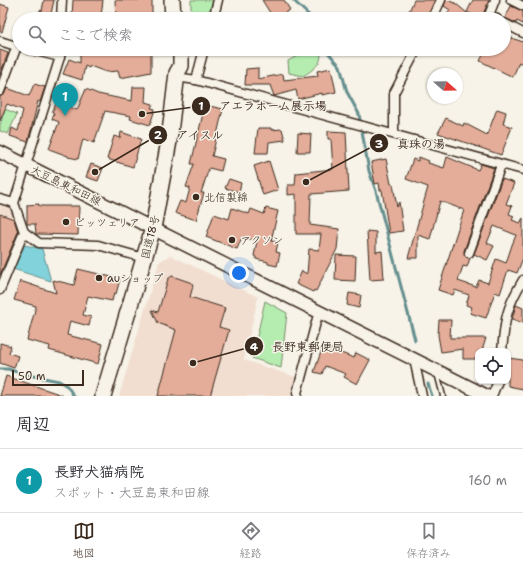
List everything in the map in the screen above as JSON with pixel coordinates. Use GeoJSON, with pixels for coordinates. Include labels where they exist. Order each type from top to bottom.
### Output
{"type":"FeatureCollection","features":[{"type":"Feature","properties":{"kind":"highway"},"geometry":{"type":"LineString","coordinates":[[172,0],[173,12]]}},
{"type":"Feature","properties":{"kind":"highway"},"geometry":{"type":"LineString","coordinates":[[179,0],[180,12]]}},
{"type":"Feature","properties":{"kind":"highway","name":"国道18号"},"geometry":{"type":"LineString","coordinates":[[103,396],[153,228],[169,141],[176,75],[173,65],[173,56]]}},
{"type":"Feature","properties":{"kind":"highway","name":"国道18号"},"geometry":{"type":"LineString","coordinates":[[176,75],[181,66],[180,56]]}},
{"type":"Feature","properties":{"kind":"street"},"geometry":{"type":"LineString","coordinates":[[61,12],[62,0]]}},
{"type":"Feature","properties":{"kind":"street"},"geometry":{"type":"LineString","coordinates":[[215,12],[218,0]]}},
{"type":"Feature","properties":{"kind":"street"},"geometry":{"type":"LineString","coordinates":[[435,12],[441,0]]}},
{"type":"Feature","properties":{"kind":"street"},"geometry":{"type":"LineString","coordinates":[[490,12],[495,0]]}},
{"type":"Feature","properties":{"kind":"street"},"geometry":{"type":"LineString","coordinates":[[511,0],[523,6]]}},
{"type":"Feature","properties":{"kind":"street"},"geometry":{"type":"LineString","coordinates":[[511,27],[523,33]]}},
{"type":"Feature","properties":{"kind":"street"},"geometry":{"type":"LineString","coordinates":[[0,41],[12,45]]}},
{"type":"Feature","properties":{"kind":"street"},"geometry":{"type":"LineString","coordinates":[[0,91],[14,56]]}},
{"type":"Feature","properties":{"kind":"street"},"geometry":{"type":"LineString","coordinates":[[59,56],[27,166],[14,203],[24,232],[39,243],[98,245],[144,258]]}},
{"type":"Feature","properties":{"kind":"street"},"geometry":{"type":"LineString","coordinates":[[196,80],[202,56]]}},
{"type":"Feature","properties":{"kind":"street"},"geometry":{"type":"LineString","coordinates":[[394,134],[394,93],[413,56]]}},
{"type":"Feature","properties":{"kind":"street"},"geometry":{"type":"LineString","coordinates":[[176,75],[523,170]]}},
{"type":"Feature","properties":{"kind":"street","name":"大豆島東和田線"},"geometry":{"type":"LineString","coordinates":[[0,152],[436,369],[487,396]]}},
{"type":"Feature","properties":{"kind":"street"},"geometry":{"type":"LineString","coordinates":[[469,253],[501,165]]}},
{"type":"Feature","properties":{"kind":"street"},"geometry":{"type":"LineString","coordinates":[[0,199],[14,203]]}},
{"type":"Feature","properties":{"kind":"street"},"geometry":{"type":"LineString","coordinates":[[0,290],[24,232]]}},
{"type":"Feature","properties":{"kind":"street"},"geometry":{"type":"LineString","coordinates":[[502,348],[505,317],[511,299],[523,280]]}},
{"type":"Feature","properties":{"kind":"street"},"geometry":{"type":"LineString","coordinates":[[298,396],[297,393],[319,311]]}},
{"type":"Feature","properties":{"kind":"street"},"geometry":{"type":"LineString","coordinates":[[414,359],[422,396]]}},
{"type":"Feature","properties":{"kind":"street"},"geometry":{"type":"LineString","coordinates":[[492,396],[497,384]]}},
{"type":"Feature","properties":{"kind":"lane"},"geometry":{"type":"LineString","coordinates":[[436,369],[443,396]]}},
{"type":"Feature","properties":{"kind":"shaded area"},"geometry":{"type":"Polygon","coordinates":[[[0,202],[11,204],[21,233],[0,285],[0,202]]]}},
{"type":"Feature","properties":{"kind":"shaded area"},"geometry":{"type":"Polygon","coordinates":[[[170,255],[258,297],[244,360],[296,377],[291,396],[119,396],[159,262],[170,255]]]}},
{"type":"Feature","properties":{"kind":"green space"},"geometry":{"type":"Polygon","coordinates":[[[191,0],[213,0],[209,12],[191,12],[191,0]]]}},
{"type":"Feature","properties":{"kind":"green space"},"geometry":{"type":"Polygon","coordinates":[[[297,56],[321,57],[318,64],[303,76],[289,73],[288,61],[297,56]]]}},
{"type":"Feature","properties":{"kind":"green space"},"geometry":{"type":"Polygon","coordinates":[[[5,109],[17,114],[8,134],[0,131],[0,125],[5,109]]]}},
{"type":"Feature","properties":{"kind":"green space"},"geometry":{"type":"Polygon","coordinates":[[[265,301],[287,313],[281,368],[252,358],[265,301]]]}},
{"type":"Feature","properties":{"kind":"water"},"geometry":{"type":"Polygon","coordinates":[[[25,245],[42,249],[51,281],[13,269],[25,245]]]}},
{"type":"Feature","properties":{"kind":"building"},"geometry":{"type":"Polygon","coordinates":[[[44,0],[54,0],[51,12],[39,12],[40,10],[42,11],[44,0]]]}},
{"type":"Feature","properties":{"kind":"building"},"geometry":{"type":"Polygon","coordinates":[[[73,0],[103,0],[102,12],[72,12],[73,0]]]}},
{"type":"Feature","properties":{"kind":"building"},"geometry":{"type":"Polygon","coordinates":[[[115,0],[152,0],[152,12],[116,12],[115,0]]]}},
{"type":"Feature","properties":{"kind":"building"},"geometry":{"type":"Polygon","coordinates":[[[262,0],[284,0],[290,10],[286,12],[270,12],[262,0]]]}},
{"type":"Feature","properties":{"kind":"building"},"geometry":{"type":"Polygon","coordinates":[[[414,0],[435,0],[429,12],[409,12],[414,0]]]}},
{"type":"Feature","properties":{"kind":"building"},"geometry":{"type":"Polygon","coordinates":[[[446,0],[455,3],[466,12],[449,12],[450,10],[444,6],[446,0]]]}},
{"type":"Feature","properties":{"kind":"building"},"geometry":{"type":"Polygon","coordinates":[[[473,0],[489,0],[484,12],[467,12],[473,0]]]}},
{"type":"Feature","properties":{"kind":"building"},"geometry":{"type":"Polygon","coordinates":[[[0,4],[9,7],[2,32],[0,32],[0,4]]]}},
{"type":"Feature","properties":{"kind":"building"},"geometry":{"type":"Polygon","coordinates":[[[511,6],[523,11],[523,24],[517,21],[516,23],[511,21],[511,12],[508,12],[511,6]]]}},
{"type":"Feature","properties":{"kind":"building"},"geometry":{"type":"Polygon","coordinates":[[[511,38],[523,42],[523,64],[519,62],[513,77],[480,61],[482,56],[511,56],[511,38]]]}},
{"type":"Feature","properties":{"kind":"building"},"geometry":{"type":"Polygon","coordinates":[[[0,50],[8,53],[0,75],[0,50]]]}},
{"type":"Feature","properties":{"kind":"building"},"geometry":{"type":"Polygon","coordinates":[[[80,56],[151,56],[151,72],[120,78],[118,71],[106,72],[90,66],[89,68],[85,66],[82,80],[63,74],[69,59],[80,63],[80,56]]]}},
{"type":"Feature","properties":{"kind":"building"},"geometry":{"type":"Polygon","coordinates":[[[258,68],[258,79],[283,74],[284,80],[318,76],[317,71],[331,68],[336,92],[322,95],[322,93],[298,99],[296,90],[274,96],[270,85],[245,85],[246,69],[258,68]]]}},
{"type":"Feature","properties":{"kind":"building"},"geometry":{"type":"Polygon","coordinates":[[[34,84],[45,87],[40,102],[38,101],[28,142],[10,136],[12,128],[18,131],[23,110],[7,104],[0,121],[0,96],[4,95],[7,88],[29,96],[34,84]]]}},
{"type":"Feature","properties":{"kind":"building"},"geometry":{"type":"Polygon","coordinates":[[[133,87],[146,87],[145,102],[153,104],[151,108],[155,109],[150,125],[130,119],[131,116],[105,111],[94,143],[83,139],[78,159],[68,157],[49,149],[59,122],[52,119],[54,113],[52,112],[57,102],[77,110],[86,89],[98,94],[132,101],[133,87]]]}},
{"type":"Feature","properties":{"kind":"building"},"geometry":{"type":"Polygon","coordinates":[[[205,105],[223,109],[212,156],[224,159],[221,171],[209,168],[201,193],[204,193],[196,220],[175,213],[180,201],[186,203],[190,188],[186,187],[194,164],[191,164],[205,105]]]}},
{"type":"Feature","properties":{"kind":"building"},"geometry":{"type":"Polygon","coordinates":[[[497,109],[506,112],[503,124],[512,127],[501,155],[438,133],[446,118],[463,126],[464,123],[487,135],[497,109]]]}},
{"type":"Feature","properties":{"kind":"building"},"geometry":{"type":"Polygon","coordinates":[[[258,128],[271,128],[271,130],[282,129],[285,140],[269,142],[268,153],[255,153],[258,128]]]}},
{"type":"Feature","properties":{"kind":"building"},"geometry":{"type":"Polygon","coordinates":[[[328,131],[346,132],[349,191],[311,194],[310,225],[339,229],[337,249],[316,291],[314,290],[313,292],[296,284],[302,271],[307,274],[309,249],[319,250],[321,234],[296,234],[296,194],[288,195],[288,185],[295,185],[296,173],[333,169],[331,139],[328,139],[328,131]]]}},
{"type":"Feature","properties":{"kind":"building"},"geometry":{"type":"Polygon","coordinates":[[[121,132],[141,139],[133,167],[107,159],[114,136],[120,138],[121,132]]]}},
{"type":"Feature","properties":{"kind":"building"},"geometry":{"type":"Polygon","coordinates":[[[298,133],[311,134],[310,152],[297,152],[298,133]]]}},
{"type":"Feature","properties":{"kind":"building"},"geometry":{"type":"Polygon","coordinates":[[[419,157],[429,161],[428,163],[444,168],[447,157],[478,170],[481,164],[494,168],[464,251],[465,256],[470,258],[467,267],[463,266],[458,281],[476,287],[479,280],[488,283],[496,259],[506,263],[516,235],[494,226],[487,243],[494,246],[487,260],[474,254],[502,179],[514,183],[506,204],[512,206],[509,214],[514,216],[512,220],[520,223],[523,218],[523,258],[517,273],[508,270],[500,294],[495,292],[486,318],[470,313],[472,307],[466,305],[469,295],[455,290],[453,295],[438,290],[464,210],[440,201],[430,239],[418,235],[418,258],[408,258],[428,187],[406,179],[413,159],[418,161],[419,157]]]}},
{"type":"Feature","properties":{"kind":"building"},"geometry":{"type":"Polygon","coordinates":[[[386,159],[391,184],[393,184],[397,207],[399,202],[403,231],[389,233],[382,190],[380,190],[379,183],[375,184],[371,162],[386,159]]]}},
{"type":"Feature","properties":{"kind":"building"},"geometry":{"type":"Polygon","coordinates":[[[269,161],[278,190],[263,195],[254,166],[269,161]]]}},
{"type":"Feature","properties":{"kind":"building"},"geometry":{"type":"Polygon","coordinates":[[[91,164],[103,168],[98,181],[86,177],[91,164]]]}},
{"type":"Feature","properties":{"kind":"building"},"geometry":{"type":"Polygon","coordinates":[[[229,179],[241,183],[239,192],[225,188],[229,179]]]}},
{"type":"Feature","properties":{"kind":"building"},"geometry":{"type":"Polygon","coordinates":[[[39,204],[39,206],[79,206],[78,235],[36,234],[35,224],[27,224],[27,205],[39,204]]]}},
{"type":"Feature","properties":{"kind":"building"},"geometry":{"type":"Polygon","coordinates":[[[232,208],[249,214],[251,209],[264,214],[266,208],[278,211],[271,241],[278,242],[276,252],[280,253],[277,266],[256,259],[254,256],[257,241],[242,237],[237,249],[206,237],[214,214],[229,219],[232,208]]]}},
{"type":"Feature","properties":{"kind":"building"},"geometry":{"type":"Polygon","coordinates":[[[0,214],[14,219],[18,232],[0,275],[0,214]]]}},
{"type":"Feature","properties":{"kind":"building"},"geometry":{"type":"Polygon","coordinates":[[[367,231],[376,232],[376,252],[382,251],[384,279],[370,280],[367,231]]]}},
{"type":"Feature","properties":{"kind":"building"},"geometry":{"type":"Polygon","coordinates":[[[336,255],[356,256],[355,281],[335,280],[336,255]]]}},
{"type":"Feature","properties":{"kind":"building"},"geometry":{"type":"Polygon","coordinates":[[[78,269],[120,279],[116,294],[114,293],[112,301],[88,296],[83,315],[91,317],[89,326],[70,321],[67,335],[103,344],[98,364],[49,350],[50,346],[27,340],[36,306],[14,300],[20,281],[56,293],[53,280],[74,285],[78,269]]]}},
{"type":"Feature","properties":{"kind":"building"},"geometry":{"type":"Polygon","coordinates":[[[172,276],[192,283],[193,286],[190,297],[225,308],[219,327],[229,330],[210,396],[158,396],[176,330],[158,323],[152,310],[158,312],[168,279],[172,276]]]}},
{"type":"Feature","properties":{"kind":"building"},"geometry":{"type":"Polygon","coordinates":[[[349,293],[361,295],[359,308],[347,305],[349,293]]]}},
{"type":"Feature","properties":{"kind":"building"},"geometry":{"type":"Polygon","coordinates":[[[516,305],[523,308],[523,323],[512,319],[516,305]]]}},
{"type":"Feature","properties":{"kind":"building"},"geometry":{"type":"Polygon","coordinates":[[[439,320],[451,320],[450,338],[486,338],[483,348],[475,348],[475,359],[463,359],[463,349],[441,352],[438,335],[439,320]]]}},
{"type":"Feature","properties":{"kind":"building"},"geometry":{"type":"Polygon","coordinates":[[[0,343],[11,346],[9,353],[18,356],[14,368],[0,363],[0,343]]]}},
{"type":"Feature","properties":{"kind":"building"},"geometry":{"type":"Polygon","coordinates":[[[323,346],[354,358],[356,353],[370,360],[357,384],[344,377],[346,374],[325,366],[322,374],[314,372],[323,346]]]}},
{"type":"Feature","properties":{"kind":"building"},"geometry":{"type":"Polygon","coordinates":[[[511,358],[523,360],[523,389],[508,386],[508,384],[511,384],[511,358]]]}},
{"type":"Feature","properties":{"kind":"building"},"geometry":{"type":"Polygon","coordinates":[[[6,376],[62,395],[62,396],[0,396],[6,376]]]}},
{"type":"Feature","properties":{"kind":"waterway"},"geometry":{"type":"LineString","coordinates":[[293,0],[306,12]]}},
{"type":"Feature","properties":{"kind":"waterway"},"geometry":{"type":"LineString","coordinates":[[331,56],[340,66],[347,92],[359,114],[369,171],[376,191],[415,340]]}},
{"type":"Feature","properties":{"kind":"waterway"},"geometry":{"type":"LineString","coordinates":[[0,369],[8,369],[23,374],[59,381],[67,386],[74,396]]}},
{"type":"Feature","properties":{"kind":"waterway"},"geometry":{"type":"LineString","coordinates":[[428,384],[432,396]]}},
{"type":"Feature","properties":{"kind":"place","name":"アエラホーム展示場"},"geometry":{"type":"Point","coordinates":[142,114]}},
{"type":"Feature","properties":{"kind":"place","name":"長野犬猫病院"},"geometry":{"type":"Point","coordinates":[65,116]}},
{"type":"Feature","properties":{"kind":"place","name":"アイスル"},"geometry":{"type":"Point","coordinates":[95,172]}},
{"type":"Feature","properties":{"kind":"place","name":"真珠の湯"},"geometry":{"type":"Point","coordinates":[306,182]}},
{"type":"Feature","properties":{"kind":"place","name":"北信製綿"},"geometry":{"type":"Point","coordinates":[196,197]}},
{"type":"Feature","properties":{"kind":"place","name":"ピッツェリア"},"geometry":{"type":"Point","coordinates":[66,222]}},
{"type":"Feature","properties":{"kind":"place","name":"アクソン"},"geometry":{"type":"Point","coordinates":[232,240]}},
{"type":"Feature","properties":{"kind":"place","name":"auショップ"},"geometry":{"type":"Point","coordinates":[99,278]}},
{"type":"Feature","properties":{"kind":"place","name":"長野東郵便局"},"geometry":{"type":"Point","coordinates":[193,363]}}]}
